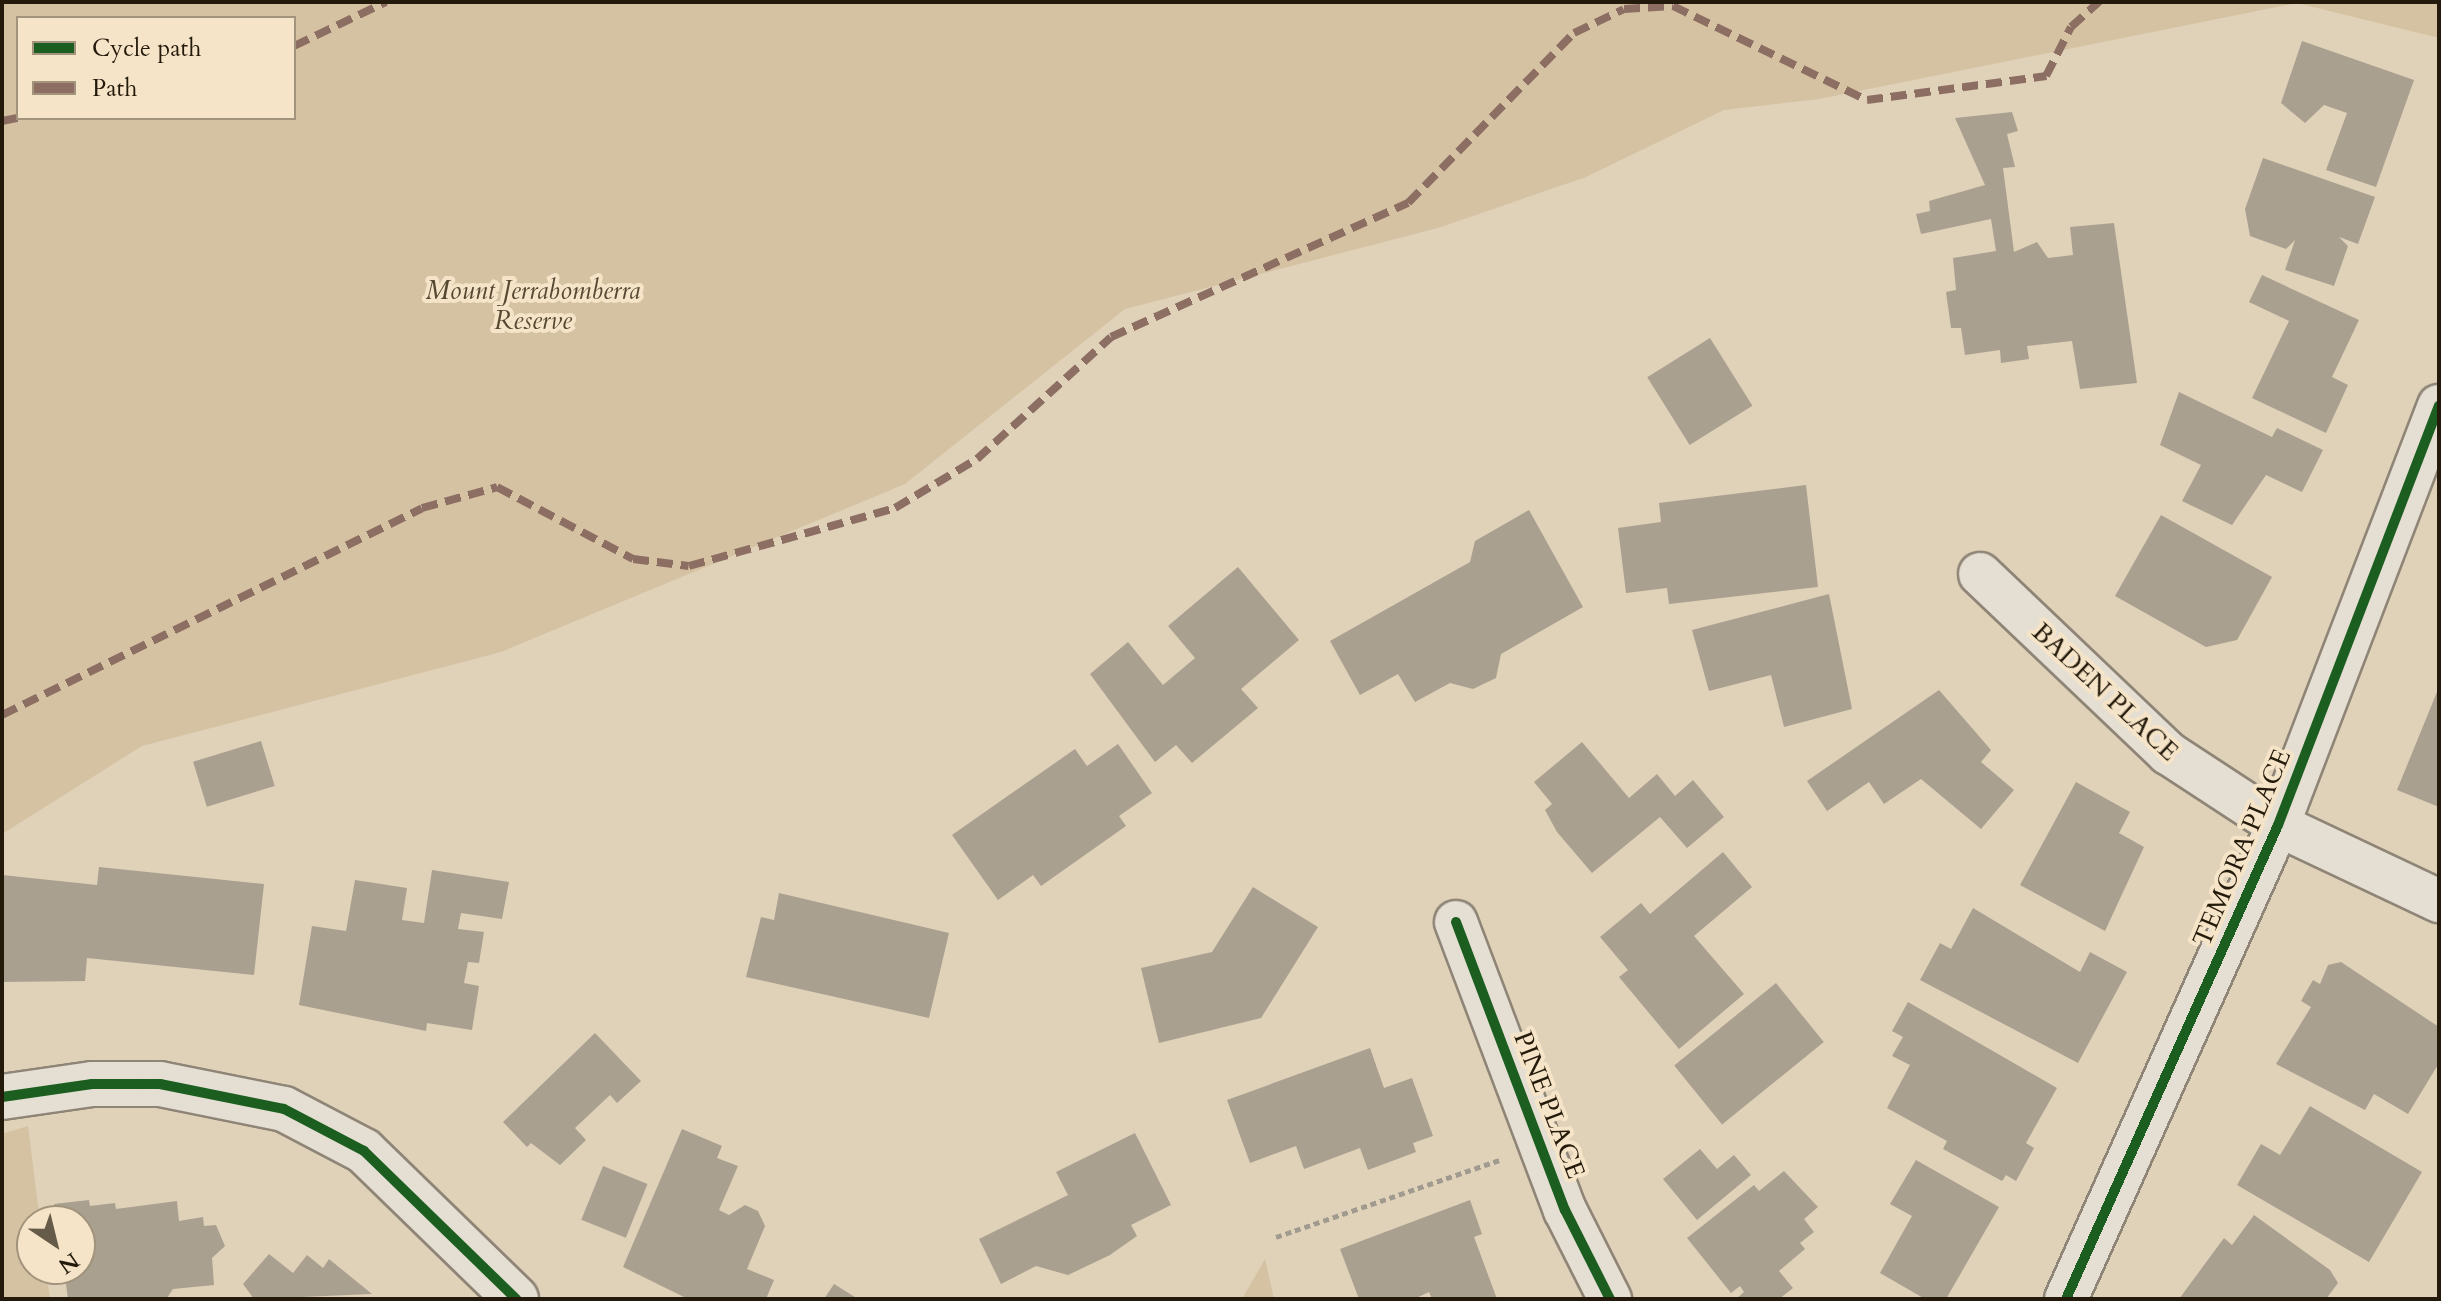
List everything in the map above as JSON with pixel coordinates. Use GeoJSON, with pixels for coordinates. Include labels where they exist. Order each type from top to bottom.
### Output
{"type":"FeatureCollection","features":[{"type":"Feature","properties":{"kind":"street","name":"TEMORA PLACE"},"geometry":{"type":"LineString","coordinates":[[2066,1299],[2278,825],[2439,406]]}},
{"type":"Feature","properties":{"kind":"street","name":"BADEN PLACE"},"geometry":{"type":"LineString","coordinates":[[1980,574],[2168,753],[2278,825],[2439,901]]}},
{"type":"Feature","properties":{"kind":"street","name":"PINE PLACE"},"geometry":{"type":"LineString","coordinates":[[1456,922],[1541,1146],[1610,1299]]}},
{"type":"Feature","properties":{"kind":"street"},"geometry":{"type":"LineString","coordinates":[[2,1097],[80,1085],[160,1084],[284,1109],[364,1151],[516,1299]]}},
{"type":"Feature","properties":{"kind":"path"},"geometry":{"type":"LineString","coordinates":[[1276,1237],[1541,1146]]}},
{"type":"Feature","properties":{"kind":"green space","name":"Mount Jerrabomberra Reserve"},"geometry":{"type":"Polygon","coordinates":[[[2,2],[2439,2],[2439,38],[2297,3],[1819,99],[1724,110],[1586,177],[1438,228],[1125,309],[905,484],[501,652],[142,746],[2,834],[2,2]]]}},
{"type":"Feature","properties":{"kind":"green space"},"geometry":{"type":"Polygon","coordinates":[[[28,1126],[38,1205],[16,1205],[16,1285],[48,1285],[50,1299],[2,1299],[2,1134],[28,1126]]]}},
{"type":"Feature","properties":{"kind":"green space"},"geometry":{"type":"Polygon","coordinates":[[[1265,1259],[1274,1299],[1242,1299],[1265,1259]]]}},
{"type":"Feature","properties":{"kind":"building"},"geometry":{"type":"Polygon","coordinates":[[[2302,41],[2414,80],[2376,187],[2326,170],[2347,113],[2324,105],[2305,123],[2281,103],[2302,41]]]}},
{"type":"Feature","properties":{"kind":"building"},"geometry":{"type":"Polygon","coordinates":[[[2012,112],[2018,131],[2007,134],[2015,167],[2003,168],[2014,252],[2037,242],[2048,258],[2073,255],[2070,227],[2114,223],[2137,383],[2080,389],[2072,341],[2027,346],[2029,359],[2001,363],[2000,350],[1965,355],[1961,328],[1951,328],[1946,292],[1956,290],[1953,258],[1996,251],[1991,219],[1921,234],[1916,214],[1930,211],[1929,201],[1985,185],[1955,118],[2012,112]]]}},
{"type":"Feature","properties":{"kind":"building"},"geometry":{"type":"Polygon","coordinates":[[[2263,158],[2375,197],[2358,244],[2339,237],[2348,246],[2334,286],[2285,270],[2295,240],[2286,249],[2250,236],[2245,209],[2263,158]]]}},
{"type":"Feature","properties":{"kind":"building"},"geometry":{"type":"Polygon","coordinates":[[[2262,275],[2359,320],[2332,377],[2348,385],[2326,433],[2252,398],[2289,321],[2249,302],[2262,275]]]}},
{"type":"Feature","properties":{"kind":"building"},"geometry":{"type":"Polygon","coordinates":[[[1710,338],[1752,406],[1690,445],[1647,377],[1710,338]]]}},
{"type":"Feature","properties":{"kind":"building"},"geometry":{"type":"Polygon","coordinates":[[[2179,392],[2272,437],[2277,428],[2323,450],[2302,492],[2266,475],[2232,525],[2182,501],[2201,465],[2160,445],[2179,392]]]}},
{"type":"Feature","properties":{"kind":"building"},"geometry":{"type":"Polygon","coordinates":[[[1806,485],[1818,587],[1669,604],[1667,588],[1626,593],[1618,528],[1661,522],[1659,503],[1806,485]]]}},
{"type":"Feature","properties":{"kind":"building"},"geometry":{"type":"Polygon","coordinates":[[[1529,510],[1583,607],[1501,654],[1496,678],[1473,689],[1450,683],[1415,702],[1398,674],[1360,695],[1330,641],[1470,562],[1475,541],[1529,510]]]}},
{"type":"Feature","properties":{"kind":"building"},"geometry":{"type":"Polygon","coordinates":[[[2161,515],[2272,577],[2237,640],[2206,647],[2115,596],[2161,515]]]}},
{"type":"Feature","properties":{"kind":"building"},"geometry":{"type":"Polygon","coordinates":[[[1238,567],[1299,640],[1241,689],[1258,708],[1192,763],[1176,745],[1155,762],[1090,674],[1128,642],[1163,685],[1195,658],[1168,626],[1238,567]]]}},
{"type":"Feature","properties":{"kind":"building"},"geometry":{"type":"Polygon","coordinates":[[[1829,594],[1852,709],[1784,727],[1771,675],[1709,691],[1692,630],[1829,594]]]}},
{"type":"Feature","properties":{"kind":"building"},"geometry":{"type":"Polygon","coordinates":[[[2439,687],[2439,807],[2397,790],[2439,687]]]}},
{"type":"Feature","properties":{"kind":"building"},"geometry":{"type":"Polygon","coordinates":[[[1939,690],[1991,750],[1981,762],[2014,790],[1981,829],[1921,779],[1884,804],[1869,782],[1827,811],[1807,781],[1939,690]]]}},
{"type":"Feature","properties":{"kind":"building"},"geometry":{"type":"Polygon","coordinates":[[[261,741],[275,786],[207,807],[193,762],[261,741]]]}},
{"type":"Feature","properties":{"kind":"building"},"geometry":{"type":"Polygon","coordinates":[[[1582,742],[1629,798],[1657,774],[1675,796],[1693,780],[1724,817],[1687,848],[1660,817],[1592,873],[1557,832],[1545,810],[1552,804],[1534,782],[1582,742]]]}},
{"type":"Feature","properties":{"kind":"building"},"geometry":{"type":"Polygon","coordinates":[[[1118,744],[1152,793],[1119,816],[1126,826],[1041,886],[1033,875],[998,900],[952,835],[1075,749],[1087,766],[1118,744]]]}},
{"type":"Feature","properties":{"kind":"building"},"geometry":{"type":"Polygon","coordinates":[[[2076,782],[2130,812],[2119,833],[2144,847],[2105,931],[2020,885],[2076,782]]]}},
{"type":"Feature","properties":{"kind":"building"},"geometry":{"type":"Polygon","coordinates":[[[1723,852],[1752,887],[1694,936],[1744,994],[1679,1049],[1619,977],[1628,970],[1600,937],[1641,903],[1650,914],[1723,852]]]}},
{"type":"Feature","properties":{"kind":"building"},"geometry":{"type":"Polygon","coordinates":[[[99,867],[264,884],[254,975],[87,958],[85,981],[2,982],[2,875],[97,885],[99,867]]]}},
{"type":"Feature","properties":{"kind":"building"},"geometry":{"type":"Polygon","coordinates":[[[432,870],[509,882],[502,919],[461,913],[458,929],[484,932],[479,963],[468,962],[464,983],[479,986],[472,1030],[427,1023],[426,1031],[299,1005],[312,926],[346,931],[355,880],[407,888],[402,920],[424,923],[432,870]]]}},
{"type":"Feature","properties":{"kind":"building"},"geometry":{"type":"Polygon","coordinates":[[[1253,887],[1318,927],[1261,1018],[1159,1043],[1141,968],[1212,952],[1253,887]]]}},
{"type":"Feature","properties":{"kind":"building"},"geometry":{"type":"Polygon","coordinates":[[[779,893],[949,933],[929,1018],[746,977],[761,917],[774,920],[779,893]]]}},
{"type":"Feature","properties":{"kind":"building"},"geometry":{"type":"Polygon","coordinates":[[[1973,908],[2080,972],[2090,952],[2127,972],[2078,1063],[1920,980],[1940,943],[1951,949],[1973,908]]]}},
{"type":"Feature","properties":{"kind":"building"},"geometry":{"type":"Polygon","coordinates":[[[2341,962],[2439,1027],[2439,1063],[2408,1114],[2374,1094],[2365,1110],[2276,1064],[2311,1007],[2301,1001],[2313,980],[2320,984],[2328,965],[2341,962]]]}},
{"type":"Feature","properties":{"kind":"building"},"geometry":{"type":"Polygon","coordinates":[[[1776,983],[1824,1042],[1722,1125],[1674,1065],[1776,983]]]}},
{"type":"Feature","properties":{"kind":"building"},"geometry":{"type":"Polygon","coordinates":[[[1908,1002],[2057,1088],[2026,1143],[2034,1148],[2016,1181],[2006,1175],[2002,1181],[1943,1149],[1947,1141],[1887,1108],[1910,1065],[1892,1056],[1903,1037],[1892,1031],[1908,1002]]]}},
{"type":"Feature","properties":{"kind":"building"},"geometry":{"type":"Polygon","coordinates":[[[595,1033],[641,1081],[617,1103],[610,1095],[575,1128],[586,1140],[560,1165],[531,1143],[527,1147],[503,1122],[595,1033]]]}},
{"type":"Feature","properties":{"kind":"building"},"geometry":{"type":"Polygon","coordinates":[[[1370,1048],[1384,1088],[1412,1078],[1433,1136],[1413,1143],[1416,1152],[1368,1170],[1360,1148],[1304,1169],[1296,1146],[1250,1163],[1227,1100],[1370,1048]]]}},
{"type":"Feature","properties":{"kind":"building"},"geometry":{"type":"Polygon","coordinates":[[[2310,1106],[2422,1172],[2369,1262],[2237,1185],[2261,1144],[2280,1155],[2310,1106]]]}},
{"type":"Feature","properties":{"kind":"building"},"geometry":{"type":"Polygon","coordinates":[[[682,1129],[722,1146],[717,1158],[738,1166],[719,1210],[729,1215],[745,1205],[758,1211],[765,1226],[747,1269],[774,1280],[766,1299],[688,1299],[623,1267],[682,1129]]]}},
{"type":"Feature","properties":{"kind":"building"},"geometry":{"type":"Polygon","coordinates":[[[1135,1133],[1171,1205],[1131,1225],[1137,1236],[1110,1255],[1068,1275],[1036,1266],[1001,1284],[979,1239],[1068,1195],[1056,1172],[1135,1133]]]}},
{"type":"Feature","properties":{"kind":"building"},"geometry":{"type":"Polygon","coordinates":[[[1700,1149],[1717,1169],[1734,1155],[1751,1175],[1697,1220],[1663,1179],[1700,1149]]]}},
{"type":"Feature","properties":{"kind":"building"},"geometry":{"type":"Polygon","coordinates":[[[1916,1160],[1999,1207],[1946,1299],[1925,1299],[1880,1273],[1912,1216],[1890,1204],[1916,1160]]]}},
{"type":"Feature","properties":{"kind":"building"},"geometry":{"type":"Polygon","coordinates":[[[603,1166],[648,1184],[626,1238],[581,1220],[603,1166]]]}},
{"type":"Feature","properties":{"kind":"building"},"geometry":{"type":"Polygon","coordinates":[[[1784,1171],[1818,1207],[1804,1219],[1814,1232],[1800,1243],[1805,1249],[1779,1271],[1793,1288],[1779,1299],[1736,1299],[1744,1292],[1740,1286],[1731,1293],[1687,1238],[1754,1185],[1759,1191],[1784,1171]]]}},
{"type":"Feature","properties":{"kind":"building"},"geometry":{"type":"Polygon","coordinates":[[[89,1200],[90,1205],[54,1205],[89,1200]]]}},
{"type":"Feature","properties":{"kind":"building"},"geometry":{"type":"Polygon","coordinates":[[[1470,1200],[1482,1234],[1474,1237],[1497,1299],[1432,1299],[1429,1292],[1414,1299],[1359,1299],[1340,1249],[1470,1200]]]}},
{"type":"Feature","properties":{"kind":"building"},"geometry":{"type":"Polygon","coordinates":[[[177,1201],[179,1221],[203,1217],[204,1226],[216,1225],[225,1246],[212,1258],[214,1285],[173,1289],[167,1298],[68,1299],[66,1285],[96,1285],[96,1205],[115,1203],[116,1209],[177,1201]]]}},
{"type":"Feature","properties":{"kind":"building"},"geometry":{"type":"Polygon","coordinates":[[[2254,1215],[2330,1270],[2338,1283],[2326,1299],[2179,1299],[2224,1238],[2232,1245],[2254,1215]]]}},
{"type":"Feature","properties":{"kind":"building"},"geometry":{"type":"Polygon","coordinates":[[[269,1254],[293,1273],[307,1255],[323,1268],[329,1259],[372,1294],[254,1299],[243,1284],[269,1254]]]}},
{"type":"Feature","properties":{"kind":"building"},"geometry":{"type":"Polygon","coordinates":[[[834,1284],[858,1299],[824,1299],[834,1284]]]}},
{"type":"Feature","properties":{"kind":"marked path"},"geometry":{"type":"LineString","coordinates":[[296,45],[386,2]]}},
{"type":"Feature","properties":{"kind":"marked path"},"geometry":{"type":"LineString","coordinates":[[2,715],[422,508],[497,487],[633,559],[689,566],[895,508],[977,459],[1111,337],[1408,203],[1574,33],[1624,9],[1673,6],[1867,100],[2046,76],[2071,27],[2099,2]]}},
{"type":"Feature","properties":{"kind":"marked path"},"geometry":{"type":"LineString","coordinates":[[2,121],[16,118]]}},
{"type":"Feature","properties":{"kind":"cycle path"},"geometry":{"type":"LineString","coordinates":[[2066,1299],[2278,825],[2439,406]]}},
{"type":"Feature","properties":{"kind":"cycle path"},"geometry":{"type":"LineString","coordinates":[[1456,922],[1565,1210],[1610,1299]]}},
{"type":"Feature","properties":{"kind":"cycle path"},"geometry":{"type":"LineString","coordinates":[[2,1097],[92,1084],[160,1084],[284,1109],[364,1151],[516,1299]]}}]}
